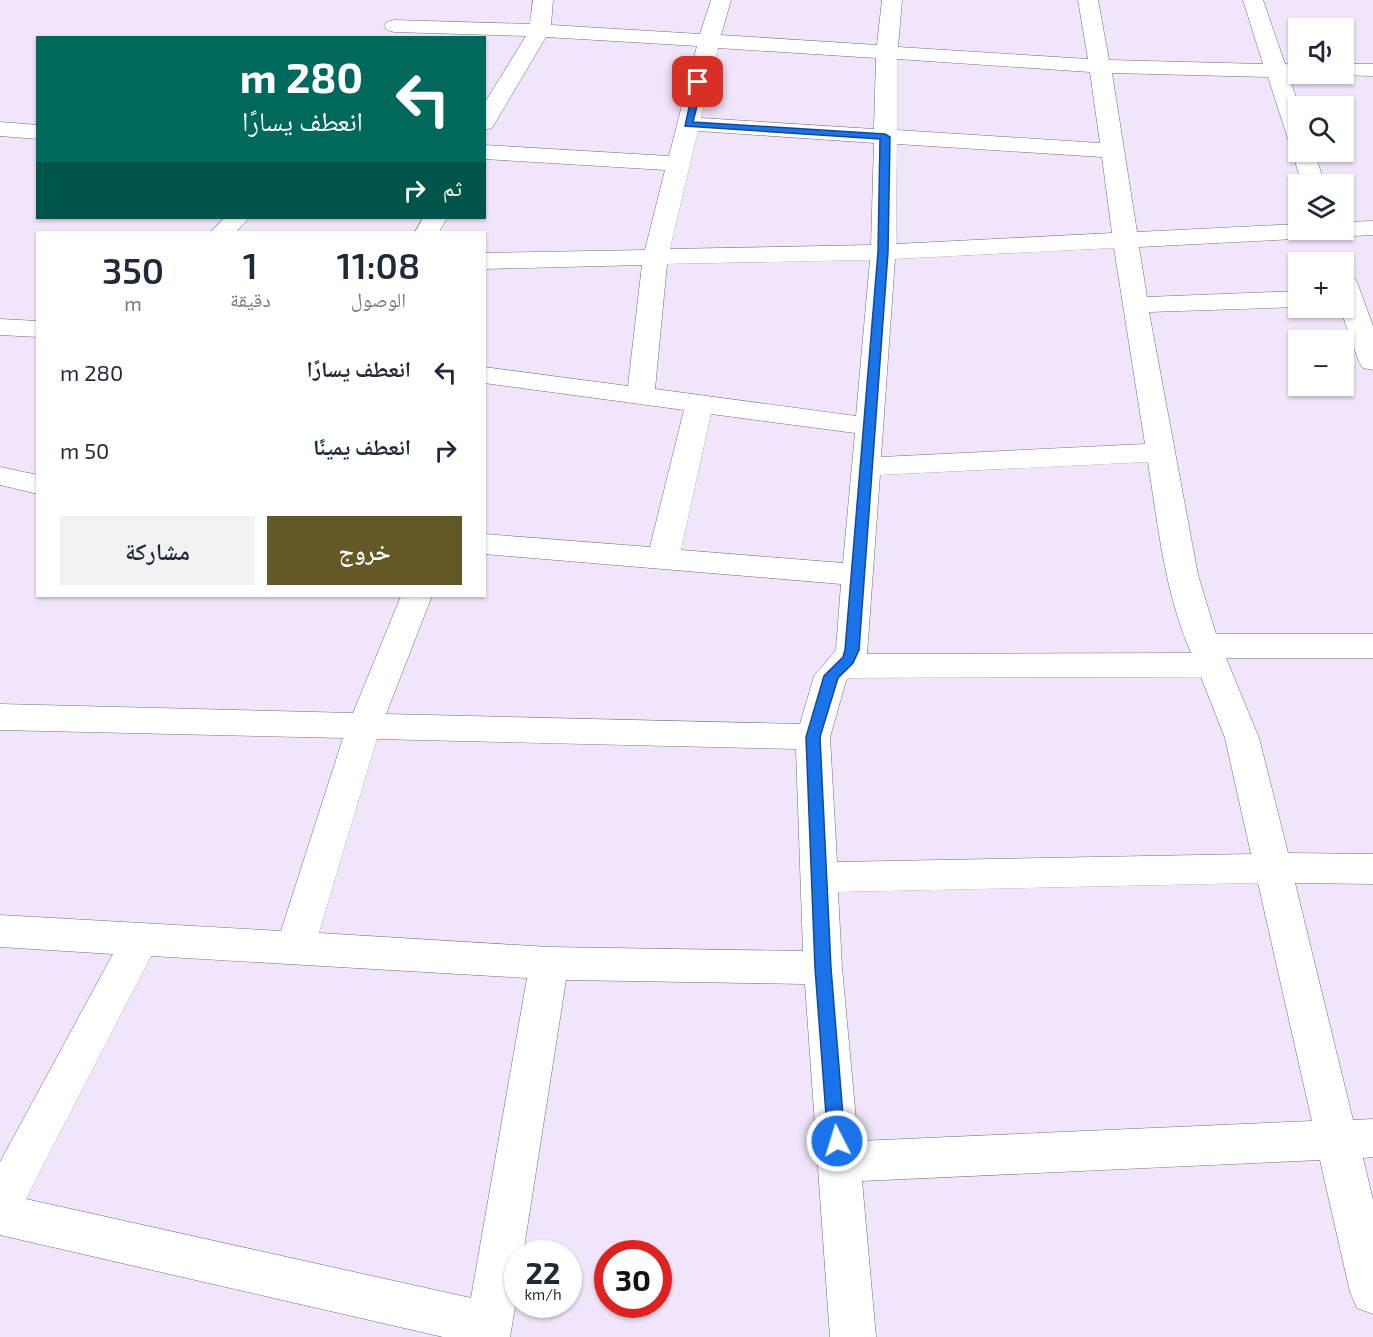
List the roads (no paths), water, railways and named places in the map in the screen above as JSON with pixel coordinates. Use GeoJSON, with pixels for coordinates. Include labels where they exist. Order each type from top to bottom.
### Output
{"type":"FeatureCollection","features":[{"type":"Feature","properties":{"kind":"street"},"geometry":{"type":"LineString","coordinates":[[486,120],[540,30],[543,0]]}},
{"type":"Feature","properties":{"kind":"street"},"geometry":{"type":"LineString","coordinates":[[641,396],[655,258],[709,40],[722,0]]}},
{"type":"Feature","properties":{"kind":"street"},"geometry":{"type":"LineString","coordinates":[[853,1337],[823,968],[813,737],[831,676],[848,659],[852,650],[883,252],[887,51],[892,0]]}},
{"type":"Feature","properties":{"kind":"street"},"geometry":{"type":"LineString","coordinates":[[1088,0],[1101,66],[1135,305],[1182,575],[1192,617],[1242,738],[1272,868],[1354,1138],[1373,1292]]}},
{"type":"Feature","properties":{"kind":"street"},"geometry":{"type":"LineString","coordinates":[[394,24],[709,40],[1101,66],[1288,71],[1253,0]]}},
{"type":"Feature","properties":{"kind":"street"},"geometry":{"type":"LineString","coordinates":[[1354,70],[1373,70]]}},
{"type":"Feature","properties":{"kind":"street"},"geometry":{"type":"LineString","coordinates":[[688,124],[1113,151]]}},
{"type":"Feature","properties":{"kind":"street"},"geometry":{"type":"LineString","coordinates":[[1,131],[36,132]]}},
{"type":"Feature","properties":{"kind":"street"},"geometry":{"type":"LineString","coordinates":[[486,152],[678,164]]}},
{"type":"Feature","properties":{"kind":"street"},"geometry":{"type":"LineString","coordinates":[[224,231],[236,219]]}},
{"type":"Feature","properties":{"kind":"street"},"geometry":{"type":"LineString","coordinates":[[1354,232],[1373,228]]}},
{"type":"Feature","properties":{"kind":"street"},"geometry":{"type":"LineString","coordinates":[[486,261],[883,252],[1125,240],[1288,238]]}},
{"type":"Feature","properties":{"kind":"street"},"geometry":{"type":"LineString","coordinates":[[1135,305],[1288,299]]}},
{"type":"Feature","properties":{"kind":"street"},"geometry":{"type":"LineString","coordinates":[[1354,300],[1373,362]]}},
{"type":"Feature","properties":{"kind":"street"},"geometry":{"type":"LineString","coordinates":[[0,327],[36,329]]}},
{"type":"Feature","properties":{"kind":"street"},"geometry":{"type":"LineString","coordinates":[[486,375],[869,426]]}},
{"type":"Feature","properties":{"kind":"street"},"geometry":{"type":"LineString","coordinates":[[663,559],[700,404]]}},
{"type":"Feature","properties":{"kind":"street"},"geometry":{"type":"LineString","coordinates":[[866,466],[1162,452]]}},
{"type":"Feature","properties":{"kind":"street"},"geometry":{"type":"LineString","coordinates":[[0,476],[36,484]]}},
{"type":"Feature","properties":{"kind":"street"},"geometry":{"type":"LineString","coordinates":[[486,544],[858,575]]}},
{"type":"Feature","properties":{"kind":"street"},"geometry":{"type":"LineString","coordinates":[[295,949],[364,727],[416,597]]}},
{"type":"Feature","properties":{"kind":"street"},"geometry":{"type":"LineString","coordinates":[[840,666],[1208,656],[1373,646]]}},
{"type":"Feature","properties":{"kind":"street"},"geometry":{"type":"LineString","coordinates":[[0,717],[813,737]]}},
{"type":"Feature","properties":{"kind":"street"},"geometry":{"type":"LineString","coordinates":[[819,877],[1272,868],[1373,869]]}},
{"type":"Feature","properties":{"kind":"street"},"geometry":{"type":"LineString","coordinates":[[0,931],[549,963],[823,968]]}},
{"type":"Feature","properties":{"kind":"street"},"geometry":{"type":"LineString","coordinates":[[0,1205],[140,940]]}},
{"type":"Feature","properties":{"kind":"street"},"geometry":{"type":"LineString","coordinates":[[0,1214],[489,1331],[549,963]]}},
{"type":"Feature","properties":{"kind":"street"},"geometry":{"type":"LineString","coordinates":[[838,1162],[1354,1138]]}}]}
